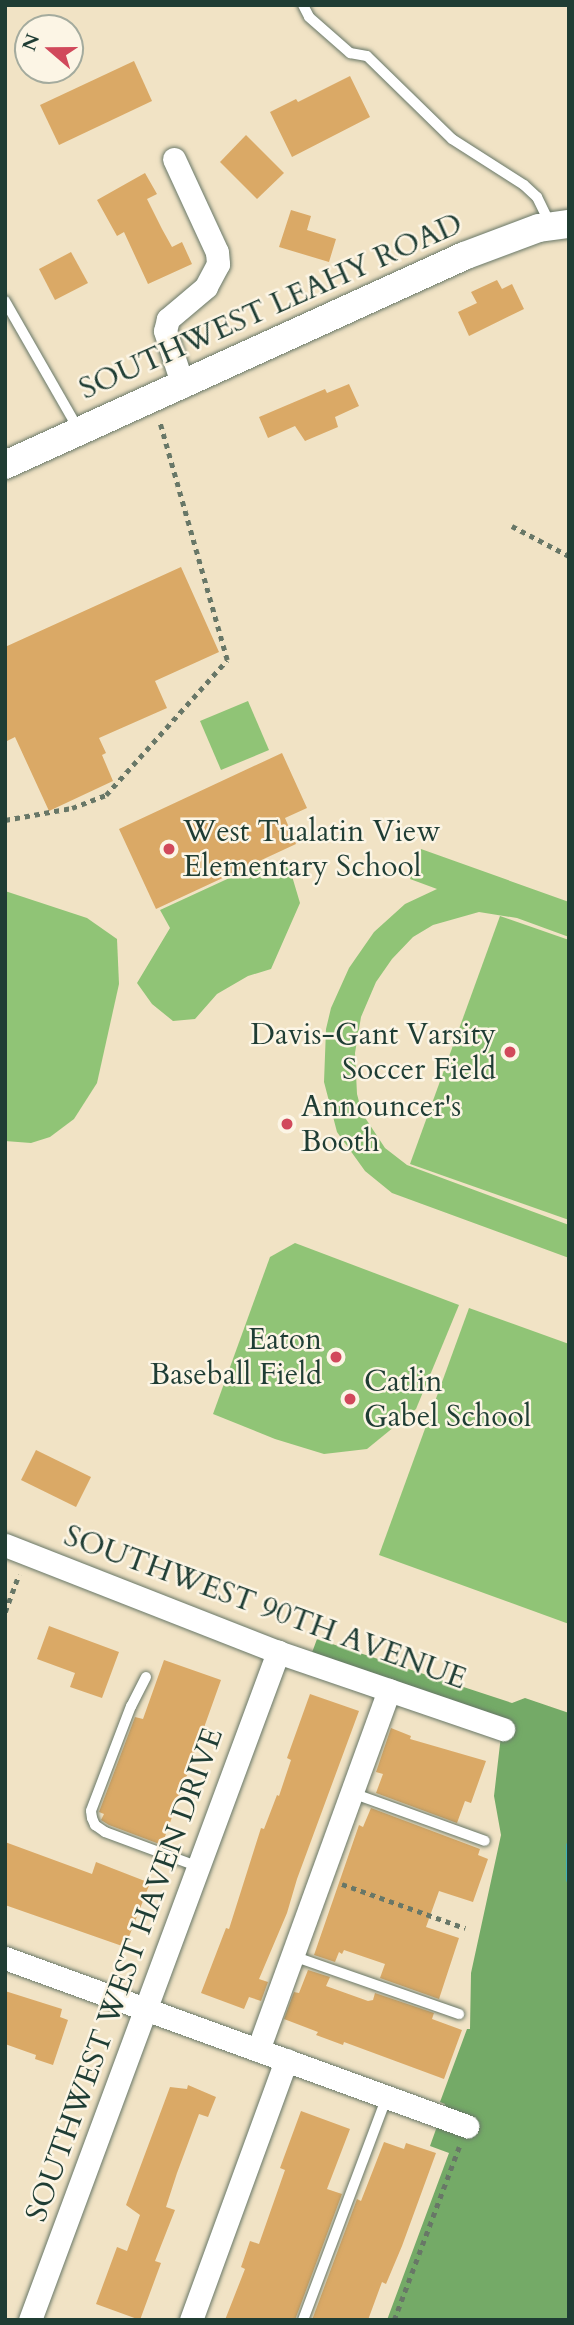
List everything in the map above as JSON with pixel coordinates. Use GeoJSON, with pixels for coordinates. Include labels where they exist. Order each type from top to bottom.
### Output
{"type":"FeatureCollection","features":[{"type":"Feature","properties":{"kind":"street"},"geometry":{"type":"LineString","coordinates":[[174,159],[217,252],[218,264],[206,287],[168,319],[165,331],[183,386]]}},
{"type":"Feature","properties":{"kind":"street","name":"SOUTHWEST LEAHY ROAD"},"geometry":{"type":"LineString","coordinates":[[5,465],[464,256],[511,237],[560,225]]}},
{"type":"Feature","properties":{"kind":"street","name":"SOUTHWEST 90TH AVENUE"},"geometry":{"type":"LineString","coordinates":[[16,1549],[278,1652],[503,1729]]}},
{"type":"Feature","properties":{"kind":"street","name":"SOUTHWEST WEST HAVEN DRIVE"},"geometry":{"type":"LineString","coordinates":[[30,2320],[278,1652]]}},
{"type":"Feature","properties":{"kind":"street"},"geometry":{"type":"LineString","coordinates":[[258,2050],[389,1690]]}},
{"type":"Feature","properties":{"kind":"street"},"geometry":{"type":"LineString","coordinates":[[5,1958],[467,2126]]}},
{"type":"Feature","properties":{"kind":"street"},"geometry":{"type":"LineString","coordinates":[[191,2320],[286,2060]]}},
{"type":"Feature","properties":{"kind":"lane"},"geometry":{"type":"LineString","coordinates":[[303,5],[309,17],[350,53],[367,56],[374,62],[452,139],[524,184],[560,225]]}},
{"type":"Feature","properties":{"kind":"lane"},"geometry":{"type":"LineString","coordinates":[[5,301],[79,430]]}},
{"type":"Feature","properties":{"kind":"lane"},"geometry":{"type":"LineString","coordinates":[[146,1677],[126,1718],[91,1811],[92,1818],[95,1825],[105,1832],[199,1867]]}},
{"type":"Feature","properties":{"kind":"lane"},"geometry":{"type":"LineString","coordinates":[[352,1793],[485,1841]]}},
{"type":"Feature","properties":{"kind":"lane"},"geometry":{"type":"LineString","coordinates":[[293,1956],[459,2014]]}},
{"type":"Feature","properties":{"kind":"lane"},"geometry":{"type":"LineString","coordinates":[[303,2320],[387,2097]]}},
{"type":"Feature","properties":{"kind":"path"},"geometry":{"type":"LineString","coordinates":[[5,820],[72,808],[106,795],[227,660],[153,399]]}},
{"type":"Feature","properties":{"kind":"path"},"geometry":{"type":"LineString","coordinates":[[512,526],[569,556]]}},
{"type":"Feature","properties":{"kind":"path"},"geometry":{"type":"LineString","coordinates":[[5,1612],[16,1549]]}},
{"type":"Feature","properties":{"kind":"path"},"geometry":{"type":"LineString","coordinates":[[321,1877],[466,1928]]}},
{"type":"Feature","properties":{"kind":"path"},"geometry":{"type":"LineString","coordinates":[[394,2320],[467,2126]]}},
{"type":"Feature","properties":{"kind":"green space"},"geometry":{"type":"Polygon","coordinates":[[[248,701],[269,750],[221,770],[200,721],[248,701]]]}},
{"type":"Feature","properties":{"kind":"green space"},"geometry":{"type":"Polygon","coordinates":[[[421,849],[569,902],[569,937],[517,918],[479,912],[433,925],[413,937],[392,959],[376,982],[361,1017],[355,1053],[357,1094],[362,1113],[385,1148],[407,1165],[569,1225],[569,1258],[392,1193],[365,1171],[337,1132],[324,1082],[326,1029],[331,1008],[349,968],[374,932],[405,904],[437,889],[410,879],[421,849]]]}},
{"type":"Feature","properties":{"kind":"green space"},"geometry":{"type":"Polygon","coordinates":[[[260,864],[264,876],[289,866],[300,903],[271,969],[248,976],[217,994],[195,1019],[173,1021],[152,1004],[137,983],[170,928],[160,910],[260,864]]]}},
{"type":"Feature","properties":{"kind":"green space"},"geometry":{"type":"Polygon","coordinates":[[[5,891],[87,918],[117,939],[119,984],[97,1083],[74,1119],[50,1137],[31,1143],[5,1141],[5,891]]]}},
{"type":"Feature","properties":{"kind":"green space","name":"Davis-Gant Varsity Soccer Field"},"geometry":{"type":"Polygon","coordinates":[[[500,916],[569,940],[569,1220],[410,1164],[500,916]]]}},
{"type":"Feature","properties":{"kind":"green space","name":"Eaton Baseball Field"},"geometry":{"type":"Polygon","coordinates":[[[295,1243],[459,1305],[416,1409],[367,1449],[324,1454],[275,1439],[213,1414],[270,1257],[295,1243]]]}},
{"type":"Feature","properties":{"kind":"green space"},"geometry":{"type":"Polygon","coordinates":[[[469,1308],[569,1344],[569,1624],[379,1555],[469,1308]]]}},
{"type":"Feature","properties":{"kind":"green space"},"geometry":{"type":"Polygon","coordinates":[[[317,1639],[512,1703],[525,1698],[569,1713],[569,2320],[387,2320],[449,2153],[430,2146],[445,2104],[440,2102],[467,2029],[470,2029],[471,1973],[501,1835],[494,1796],[502,1727],[310,1658],[317,1639]]]}},
{"type":"Feature","properties":{"kind":"building"},"geometry":{"type":"Polygon","coordinates":[[[134,61],[152,101],[59,145],[40,105],[134,61]]]}},
{"type":"Feature","properties":{"kind":"building"},"geometry":{"type":"Polygon","coordinates":[[[350,76],[370,117],[292,157],[270,112],[296,99],[298,102],[350,76]]]}},
{"type":"Feature","properties":{"kind":"building"},"geometry":{"type":"Polygon","coordinates":[[[246,135],[284,173],[257,199],[220,162],[246,135]]]}},
{"type":"Feature","properties":{"kind":"building"},"geometry":{"type":"Polygon","coordinates":[[[145,173],[157,194],[147,199],[162,229],[172,247],[182,242],[192,264],[148,284],[124,232],[117,236],[97,200],[145,173]]]}},
{"type":"Feature","properties":{"kind":"building"},"geometry":{"type":"Polygon","coordinates":[[[291,210],[311,216],[307,230],[336,239],[329,262],[279,247],[291,210]]]}},
{"type":"Feature","properties":{"kind":"building"},"geometry":{"type":"Polygon","coordinates":[[[71,252],[88,283],[55,300],[39,269],[71,252]]]}},
{"type":"Feature","properties":{"kind":"building"},"geometry":{"type":"Polygon","coordinates":[[[497,280],[502,289],[512,284],[524,309],[469,336],[458,312],[477,303],[471,292],[497,280]]]}},
{"type":"Feature","properties":{"kind":"building"},"geometry":{"type":"Polygon","coordinates":[[[349,384],[359,406],[335,417],[338,427],[305,441],[295,426],[268,438],[259,417],[325,389],[327,393],[349,384]]]}},
{"type":"Feature","properties":{"kind":"building"},"geometry":{"type":"Polygon","coordinates":[[[181,567],[219,652],[155,681],[167,708],[99,738],[106,753],[102,755],[113,781],[49,811],[15,737],[5,742],[5,647],[181,567]]]}},
{"type":"Feature","properties":{"kind":"building"},"geometry":{"type":"Polygon","coordinates":[[[282,753],[307,808],[285,818],[296,844],[156,909],[119,829],[282,753]]]}},
{"type":"Feature","properties":{"kind":"building"},"geometry":{"type":"Polygon","coordinates":[[[36,1450],[91,1477],[76,1507],[21,1480],[36,1450]]]}},
{"type":"Feature","properties":{"kind":"building"},"geometry":{"type":"Polygon","coordinates":[[[49,1626],[119,1652],[102,1698],[70,1687],[75,1673],[37,1659],[49,1626]]]}},
{"type":"Feature","properties":{"kind":"building"},"geometry":{"type":"Polygon","coordinates":[[[164,1660],[221,1680],[162,1845],[109,1825],[101,1820],[104,1814],[99,1812],[135,1717],[143,1719],[164,1660]]]}},
{"type":"Feature","properties":{"kind":"building"},"geometry":{"type":"Polygon","coordinates":[[[310,1694],[359,1711],[287,1913],[259,1979],[268,1982],[261,2001],[249,1997],[244,2009],[201,1993],[226,1928],[229,1929],[261,1828],[264,1829],[277,1795],[279,1796],[291,1760],[287,1758],[310,1694]]]}},
{"type":"Feature","properties":{"kind":"building"},"geometry":{"type":"Polygon","coordinates":[[[391,1728],[411,1736],[410,1739],[486,1761],[471,1803],[465,1801],[457,1823],[376,1793],[383,1774],[376,1772],[391,1728]]]}},
{"type":"Feature","properties":{"kind":"building"},"geometry":{"type":"Polygon","coordinates":[[[371,1808],[480,1849],[478,1855],[488,1859],[473,1902],[439,1891],[426,1927],[459,1938],[439,1999],[380,1978],[385,1964],[344,1950],[342,1954],[339,1952],[335,1962],[314,1955],[359,1825],[363,1827],[371,1808]]]}},
{"type":"Feature","properties":{"kind":"building"},"geometry":{"type":"Polygon","coordinates":[[[5,1842],[92,1874],[96,1862],[150,1883],[125,1947],[5,1905],[5,1842]]]}},
{"type":"Feature","properties":{"kind":"building"},"geometry":{"type":"Polygon","coordinates":[[[308,1970],[330,1977],[326,1986],[368,2001],[373,2000],[375,1993],[434,2013],[432,2019],[462,2030],[444,2079],[344,2042],[343,2045],[316,2035],[318,2032],[284,2019],[294,1992],[299,1993],[308,1970]]]}},
{"type":"Feature","properties":{"kind":"building"},"geometry":{"type":"Polygon","coordinates":[[[5,1991],[62,2009],[60,2017],[68,2020],[53,2065],[35,2059],[36,2055],[5,2044],[5,1991]]]}},
{"type":"Feature","properties":{"kind":"building"},"geometry":{"type":"Polygon","coordinates":[[[188,2085],[216,2097],[208,2117],[199,2114],[177,2173],[166,2207],[175,2210],[155,2261],[161,2263],[140,2320],[96,2304],[117,2247],[127,2251],[140,2215],[126,2205],[170,2087],[187,2089],[188,2085]]]}},
{"type":"Feature","properties":{"kind":"building"},"geometry":{"type":"Polygon","coordinates":[[[301,2111],[350,2129],[327,2189],[342,2194],[295,2320],[225,2320],[245,2269],[241,2267],[250,2241],[259,2244],[285,2170],[280,2168],[301,2111]]]}},
{"type":"Feature","properties":{"kind":"building"},"geometry":{"type":"Polygon","coordinates":[[[384,2142],[404,2149],[406,2143],[436,2153],[402,2246],[386,2284],[382,2282],[368,2320],[312,2320],[357,2199],[361,2201],[384,2142]]]}},
{"type":"Feature","properties":{"kind":"waterway"},"geometry":{"type":"LineString","coordinates":[[569,1845],[569,1879]]}},
{"type":"Feature","properties":{"kind":"place","name":"West Tualatin View Elementary School"},"geometry":{"type":"Point","coordinates":[169,849]}},
{"type":"Feature","properties":{"kind":"place","name":"Davis-Gant Varsity Soccer Field"},"geometry":{"type":"Point","coordinates":[510,1052]}},
{"type":"Feature","properties":{"kind":"place","name":"Announcer's Booth"},"geometry":{"type":"Point","coordinates":[287,1124]}},
{"type":"Feature","properties":{"kind":"place","name":"Eaton Baseball Field"},"geometry":{"type":"Point","coordinates":[336,1357]}},
{"type":"Feature","properties":{"kind":"place","name":"Catlin Gabel School"},"geometry":{"type":"Point","coordinates":[350,1399]}}]}
